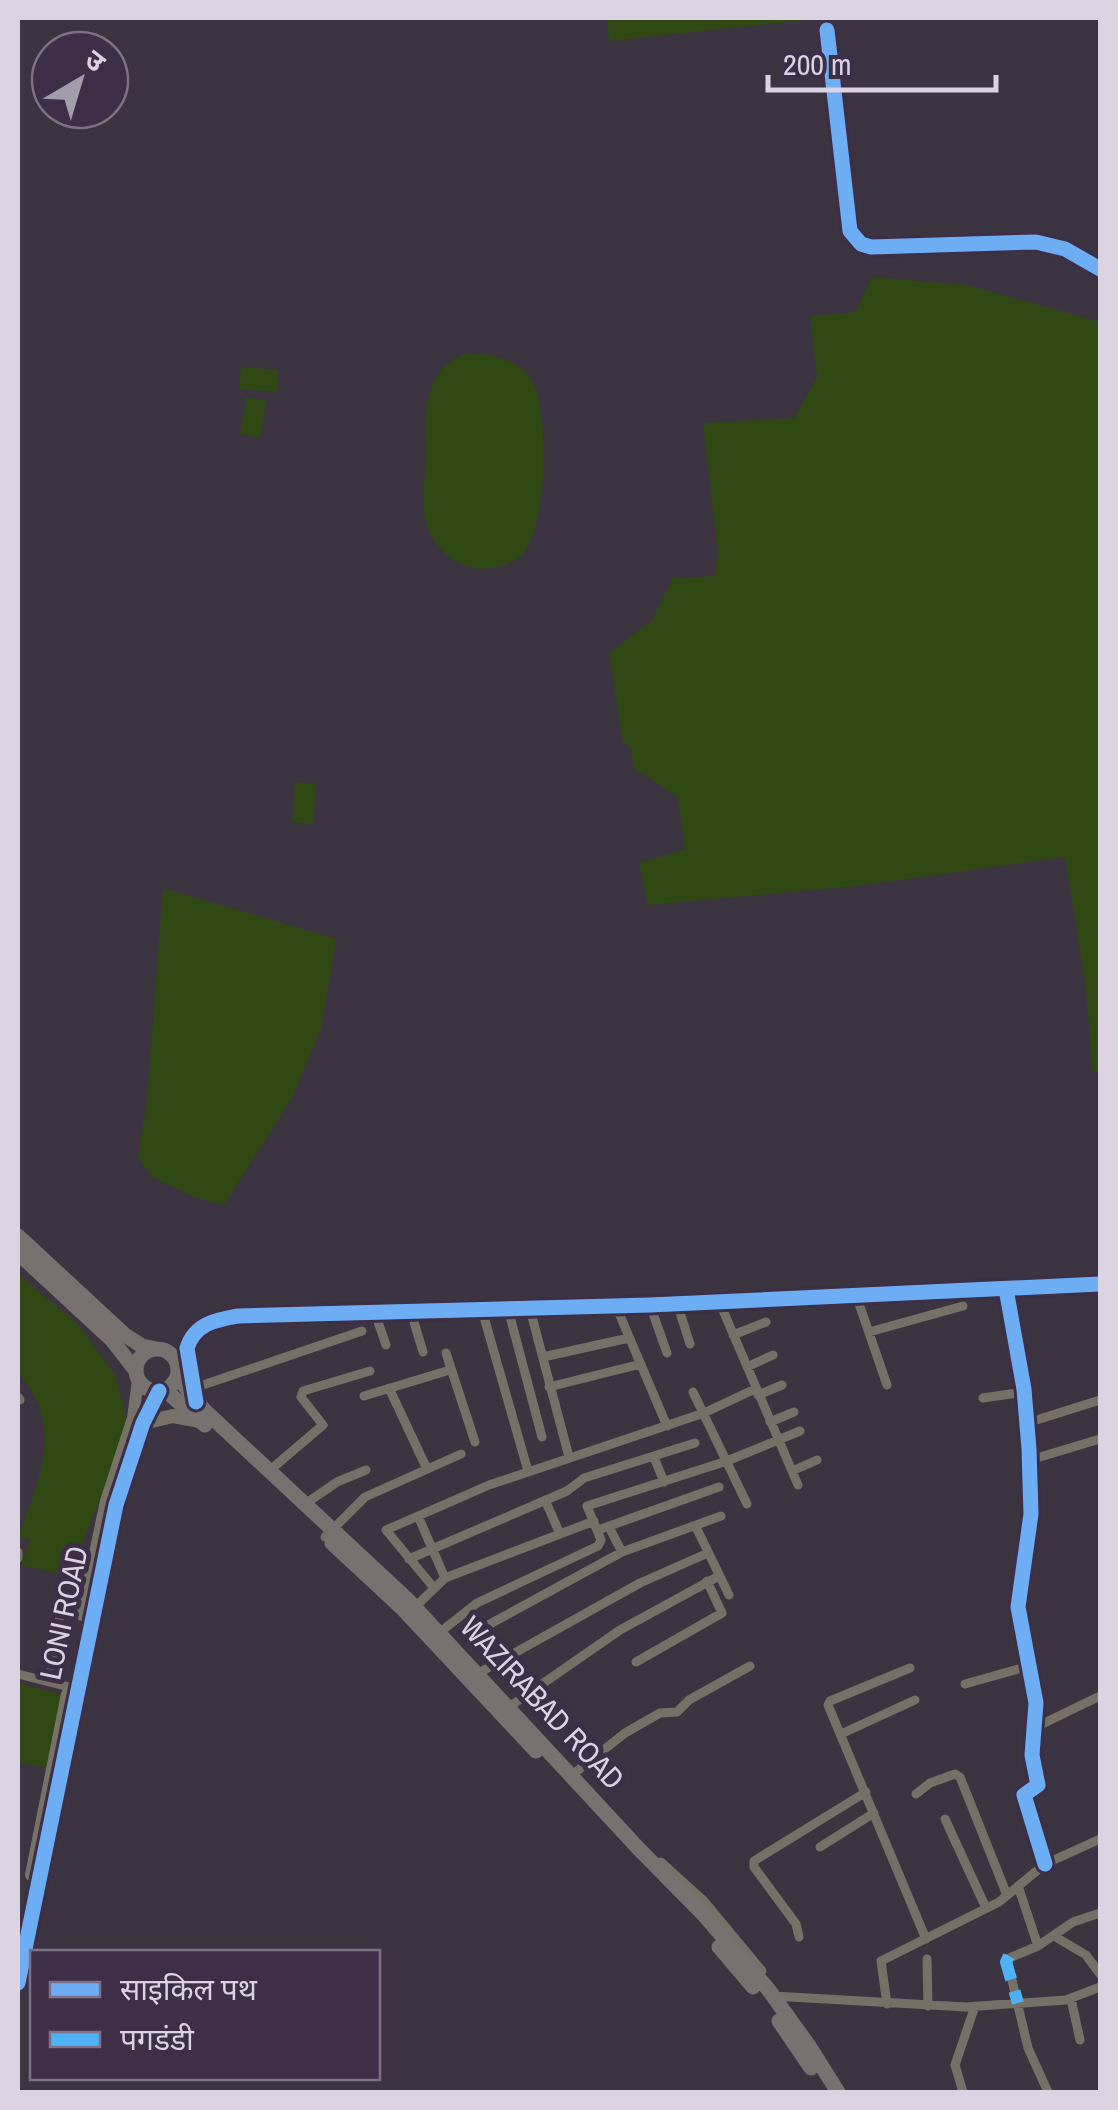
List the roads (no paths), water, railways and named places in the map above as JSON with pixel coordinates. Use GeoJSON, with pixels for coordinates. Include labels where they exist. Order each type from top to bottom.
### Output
{"type":"FeatureCollection","features":[{"type":"Feature","properties":{"kind":"highway"},"geometry":{"type":"LineString","coordinates":[[18,1236],[124,1335],[173,1357],[177,1376],[162,1390],[149,1389],[112,1340],[18,1253]]}},
{"type":"Feature","properties":{"kind":"highway"},"geometry":{"type":"LineString","coordinates":[[137,1376],[142,1356],[157,1349]]}},
{"type":"Feature","properties":{"kind":"highway","name":"WAZIRABAD ROAD"},"geometry":{"type":"LineString","coordinates":[[177,1376],[329,1533]]}},
{"type":"Feature","properties":{"kind":"highway","name":"WAZIRABAD ROAD"},"geometry":{"type":"LineString","coordinates":[[162,1390],[329,1533],[411,1611],[770,2000],[826,2092]]}},
{"type":"Feature","properties":{"kind":"highway","name":"WAZIRABAD ROAD"},"geometry":{"type":"LineString","coordinates":[[411,1611],[440,1633],[704,1914],[838,2092]]}},
{"type":"Feature","properties":{"kind":"main road"},"geometry":{"type":"LineString","coordinates":[[138,1425],[173,1416],[201,1421]]}},
{"type":"Feature","properties":{"kind":"street"},"geometry":{"type":"LineString","coordinates":[[827,30],[850,232],[854,239],[871,247],[1036,242],[1065,249],[1100,269]]}},
{"type":"Feature","properties":{"kind":"street"},"geometry":{"type":"LineString","coordinates":[[362,1331],[195,1395],[187,1348],[194,1332],[207,1324],[238,1316],[650,1305],[1100,1284]]}},
{"type":"Feature","properties":{"kind":"street"},"geometry":{"type":"LineString","coordinates":[[1006,1288],[1024,1392],[1030,1460],[1030,1514],[1018,1596],[1030,1666],[1036,1726],[1032,1755],[1038,1785],[1024,1794],[1045,1864]]}},
{"type":"Feature","properties":{"kind":"street"},"geometry":{"type":"LineString","coordinates":[[856,1294],[887,1385]]}},
{"type":"Feature","properties":{"kind":"street"},"geometry":{"type":"LineString","coordinates":[[719,1302],[798,1485]]}},
{"type":"Feature","properties":{"kind":"street"},"geometry":{"type":"LineString","coordinates":[[677,1303],[690,1344]]}},
{"type":"Feature","properties":{"kind":"street"},"geometry":{"type":"LineString","coordinates":[[650,1305],[667,1352]]}},
{"type":"Feature","properties":{"kind":"street"},"geometry":{"type":"LineString","coordinates":[[616,1306],[667,1426]]}},
{"type":"Feature","properties":{"kind":"street"},"geometry":{"type":"LineString","coordinates":[[869,1332],[963,1306]]}},
{"type":"Feature","properties":{"kind":"street"},"geometry":{"type":"LineString","coordinates":[[530,1308],[568,1457]]}},
{"type":"Feature","properties":{"kind":"street"},"geometry":{"type":"LineString","coordinates":[[508,1309],[542,1438]]}},
{"type":"Feature","properties":{"kind":"street"},"geometry":{"type":"LineString","coordinates":[[482,1310],[528,1472]]}},
{"type":"Feature","properties":{"kind":"street"},"geometry":{"type":"LineString","coordinates":[[411,1312],[423,1352]]}},
{"type":"Feature","properties":{"kind":"street"},"geometry":{"type":"LineString","coordinates":[[375,1313],[386,1345]]}},
{"type":"Feature","properties":{"kind":"street"},"geometry":{"type":"LineString","coordinates":[[733,1334],[766,1322]]}},
{"type":"Feature","properties":{"kind":"street"},"geometry":{"type":"LineString","coordinates":[[542,1358],[628,1338]]}},
{"type":"Feature","properties":{"kind":"street"},"geometry":{"type":"LineString","coordinates":[[446,1353],[475,1442]]}},
{"type":"Feature","properties":{"kind":"street"},"geometry":{"type":"LineString","coordinates":[[747,1367],[773,1354]]}},
{"type":"Feature","properties":{"kind":"street"},"geometry":{"type":"LineString","coordinates":[[549,1386],[641,1364]]}},
{"type":"Feature","properties":{"kind":"street"},"geometry":{"type":"LineString","coordinates":[[270,1471],[323,1425],[301,1397],[303,1391],[370,1370]]}},
{"type":"Feature","properties":{"kind":"street"},"geometry":{"type":"LineString","coordinates":[[364,1396],[450,1370]]}},
{"type":"Feature","properties":{"kind":"street"},"geometry":{"type":"LineString","coordinates":[[137,1376],[138,1425]]}},
{"type":"Feature","properties":{"kind":"street"},"geometry":{"type":"LineString","coordinates":[[434,1588],[386,1530],[568,1457],[782,1384]]}},
{"type":"Feature","properties":{"kind":"street"},"geometry":{"type":"LineString","coordinates":[[389,1388],[426,1468]]}},
{"type":"Feature","properties":{"kind":"street"},"geometry":{"type":"LineString","coordinates":[[138,1425],[162,1390]]}},
{"type":"Feature","properties":{"kind":"street"},"geometry":{"type":"LineString","coordinates":[[693,1392],[747,1504]]}},
{"type":"Feature","properties":{"kind":"street"},"geometry":{"type":"LineString","coordinates":[[983,1398],[1024,1392]]}},
{"type":"Feature","properties":{"kind":"street"},"geometry":{"type":"LineString","coordinates":[[1027,1423],[1100,1400]]}},
{"type":"Feature","properties":{"kind":"street"},"geometry":{"type":"LineString","coordinates":[[770,1422],[794,1412]]}},
{"type":"Feature","properties":{"kind":"street","name":"LONI ROAD"},"geometry":{"type":"LineString","coordinates":[[18,1983],[106,1500],[138,1425]]}},
{"type":"Feature","properties":{"kind":"street"},"geometry":{"type":"LineString","coordinates":[[622,1552],[587,1506],[800,1431]]}},
{"type":"Feature","properties":{"kind":"street"},"geometry":{"type":"LineString","coordinates":[[1030,1460],[1100,1440]]}},
{"type":"Feature","properties":{"kind":"street"},"geometry":{"type":"LineString","coordinates":[[409,1558],[567,1491],[581,1480],[695,1443]]}},
{"type":"Feature","properties":{"kind":"street"},"geometry":{"type":"LineString","coordinates":[[329,1533],[365,1497],[461,1454]]}},
{"type":"Feature","properties":{"kind":"street"},"geometry":{"type":"LineString","coordinates":[[654,1457],[664,1482]]}},
{"type":"Feature","properties":{"kind":"street"},"geometry":{"type":"LineString","coordinates":[[792,1471],[817,1460]]}},
{"type":"Feature","properties":{"kind":"street"},"geometry":{"type":"LineString","coordinates":[[305,1504],[337,1482],[366,1470]]}},
{"type":"Feature","properties":{"kind":"street"},"geometry":{"type":"LineString","coordinates":[[411,1611],[446,1578],[560,1534],[601,1526],[719,1487]]}},
{"type":"Feature","properties":{"kind":"street"},"geometry":{"type":"LineString","coordinates":[[545,1500],[560,1534]]}},
{"type":"Feature","properties":{"kind":"street"},"geometry":{"type":"LineString","coordinates":[[418,1516],[446,1578]]}},
{"type":"Feature","properties":{"kind":"street"},"geometry":{"type":"LineString","coordinates":[[490,1624],[622,1552],[721,1516]]}},
{"type":"Feature","properties":{"kind":"street"},"geometry":{"type":"LineString","coordinates":[[440,1633],[477,1603],[598,1546],[601,1526]]}},
{"type":"Feature","properties":{"kind":"street"},"geometry":{"type":"LineString","coordinates":[[696,1527],[729,1594]]}},
{"type":"Feature","properties":{"kind":"street"},"geometry":{"type":"LineString","coordinates":[[477,1674],[640,1583],[708,1553]]}},
{"type":"Feature","properties":{"kind":"street","name":"LONI ROAD"},"geometry":{"type":"LineString","coordinates":[[18,1939],[96,1567]]}},
{"type":"Feature","properties":{"kind":"street"},"geometry":{"type":"LineString","coordinates":[[509,1708],[620,1630],[720,1576]]}},
{"type":"Feature","properties":{"kind":"street"},"geometry":{"type":"LineString","coordinates":[[636,1662],[722,1613],[707,1581]]}},
{"type":"Feature","properties":{"kind":"street"},"geometry":{"type":"LineString","coordinates":[[49,1682],[64,1596]]}},
{"type":"Feature","properties":{"kind":"street"},"geometry":{"type":"LineString","coordinates":[[572,1775],[624,1733],[660,1713],[676,1712],[750,1666]]}},
{"type":"Feature","properties":{"kind":"street"},"geometry":{"type":"LineString","coordinates":[[966,1684],[1030,1666]]}},
{"type":"Feature","properties":{"kind":"street"},"geometry":{"type":"LineString","coordinates":[[910,1668],[828,1702],[926,1939]]}},
{"type":"Feature","properties":{"kind":"street"},"geometry":{"type":"LineString","coordinates":[[18,1674],[69,1687]]}},
{"type":"Feature","properties":{"kind":"street"},"geometry":{"type":"LineString","coordinates":[[1036,1726],[1100,1696]]}},
{"type":"Feature","properties":{"kind":"street"},"geometry":{"type":"LineString","coordinates":[[841,1734],[916,1700]]}},
{"type":"Feature","properties":{"kind":"street"},"geometry":{"type":"LineString","coordinates":[[916,1794],[930,1782],[955,1774],[960,1777],[1008,1895]]}},
{"type":"Feature","properties":{"kind":"street"},"geometry":{"type":"LineString","coordinates":[[799,1937],[796,1924],[754,1867],[754,1861],[866,1792]]}},
{"type":"Feature","properties":{"kind":"street"},"geometry":{"type":"LineString","coordinates":[[820,1848],[874,1813]]}},
{"type":"Feature","properties":{"kind":"street"},"geometry":{"type":"LineString","coordinates":[[946,1819],[986,1908]]}},
{"type":"Feature","properties":{"kind":"street"},"geometry":{"type":"LineString","coordinates":[[886,2004],[881,1961],[1008,1895],[1045,1864],[1100,1839]]}},
{"type":"Feature","properties":{"kind":"street"},"geometry":{"type":"LineString","coordinates":[[1018,1886],[1038,1946]]}},
{"type":"Feature","properties":{"kind":"street"},"geometry":{"type":"LineString","coordinates":[[1048,2092],[1032,2058],[1007,1958],[1038,1946],[1073,1922],[1100,1913]]}},
{"type":"Feature","properties":{"kind":"street"},"geometry":{"type":"LineString","coordinates":[[1054,1936],[1086,1955],[1100,1974]]}},
{"type":"Feature","properties":{"kind":"street"},"geometry":{"type":"LineString","coordinates":[[927,1960],[928,2006]]}},
{"type":"Feature","properties":{"kind":"street"},"geometry":{"type":"LineString","coordinates":[[770,2000],[976,2006],[1070,1999],[1100,1987]]}},
{"type":"Feature","properties":{"kind":"street"},"geometry":{"type":"LineString","coordinates":[[1070,1999],[1080,2040]]}},
{"type":"Feature","properties":{"kind":"street"},"geometry":{"type":"LineString","coordinates":[[963,2092],[955,2065],[976,2006]]}}]}
